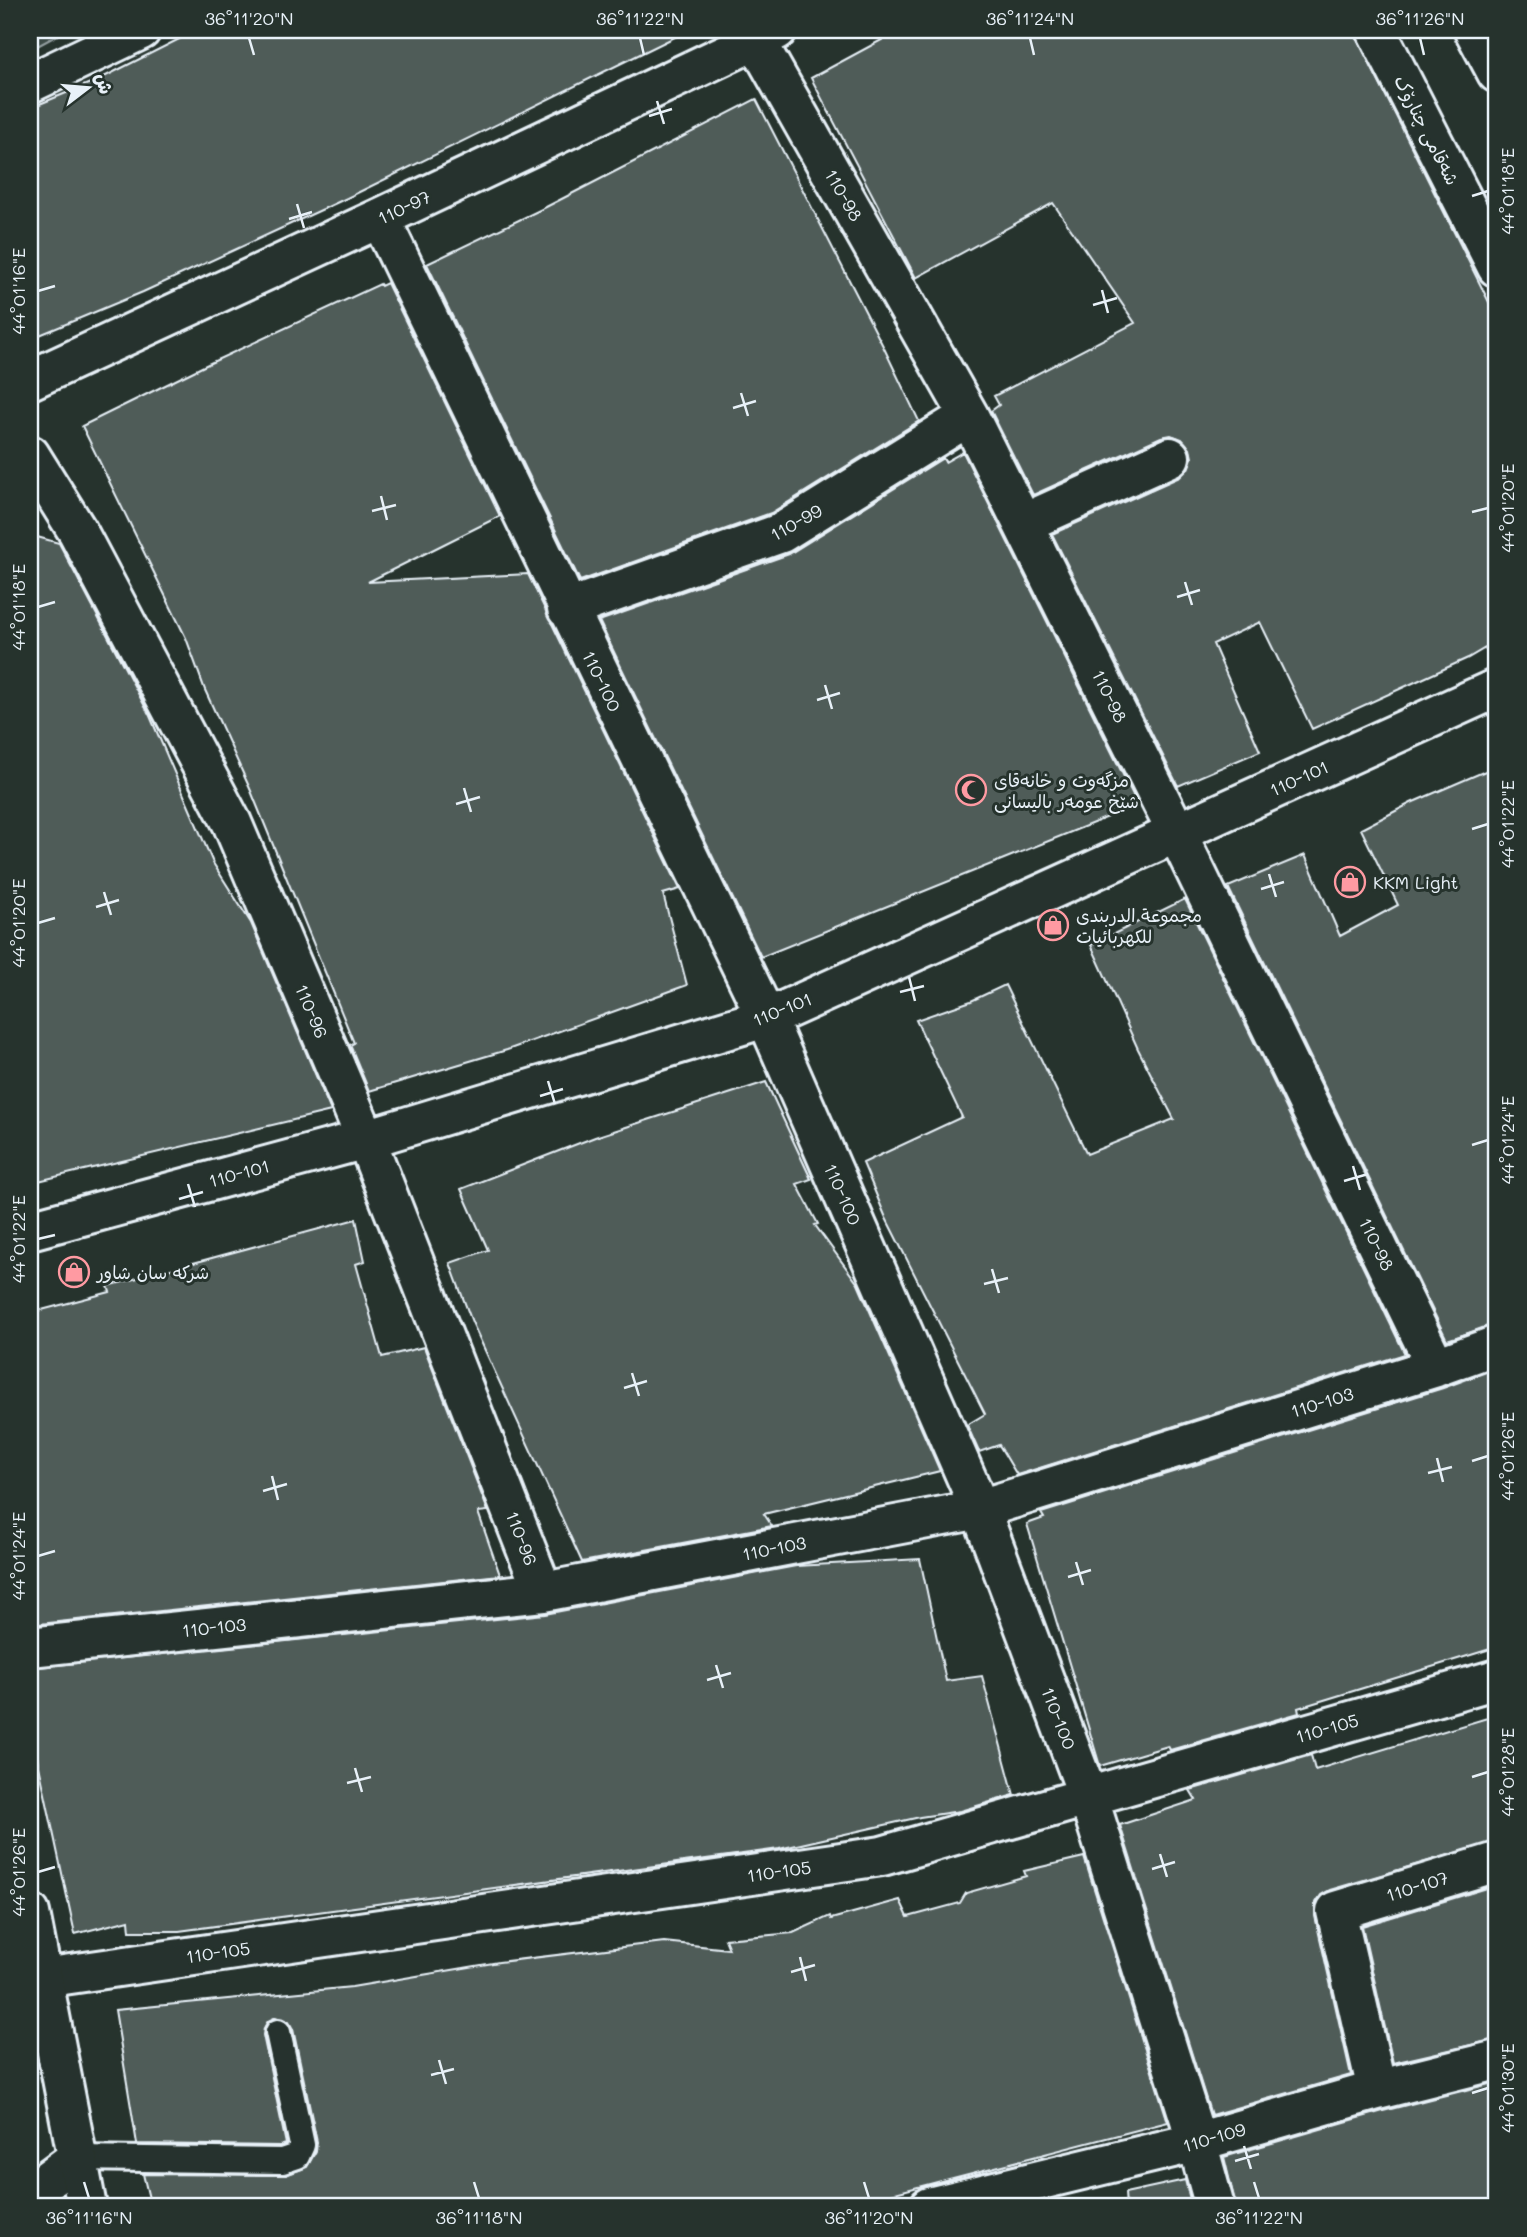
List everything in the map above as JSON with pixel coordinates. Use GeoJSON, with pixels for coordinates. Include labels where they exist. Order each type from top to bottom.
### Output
{"type":"FeatureCollection","features":[{"type":"Feature","properties":{"kind":"street"},"geometry":{"type":"LineString","coordinates":[[30,83],[141,30]]}},
{"type":"Feature","properties":{"kind":"street","name":"شەقامی چنارۆک"},"geometry":{"type":"LineString","coordinates":[[1376,30],[1497,267]]}},
{"type":"Feature","properties":{"kind":"street"},"geometry":{"type":"LineString","coordinates":[[1474,30],[1497,73]]}},
{"type":"Feature","properties":{"kind":"street","name":"110-97"},"geometry":{"type":"LineString","coordinates":[[30,380],[766,35]]}},
{"type":"Feature","properties":{"kind":"street","name":"110-98"},"geometry":{"type":"LineString","coordinates":[[766,35],[1024,523],[1436,1367]]}},
{"type":"Feature","properties":{"kind":"street","name":"110-100"},"geometry":{"type":"LineString","coordinates":[[380,218],[766,1017],[980,1508],[1088,1796],[1215,2207]]}},
{"type":"Feature","properties":{"kind":"street","name":"110-99"},"geometry":{"type":"LineString","coordinates":[[567,609],[781,533],[969,416]]}},
{"type":"Feature","properties":{"kind":"street"},"geometry":{"type":"LineString","coordinates":[[1024,523],[1170,457]]}},
{"type":"Feature","properties":{"kind":"street","name":"110-96"},"geometry":{"type":"LineString","coordinates":[[31,459],[79,531],[232,823],[366,1139],[543,1592]]}},
{"type":"Feature","properties":{"kind":"street","name":"110-101"},"geometry":{"type":"LineString","coordinates":[[30,1230],[366,1139],[766,1017],[1497,688]]}},
{"type":"Feature","properties":{"kind":"street","name":"110-103"},"geometry":{"type":"LineString","coordinates":[[30,1647],[543,1592],[980,1508],[1436,1367],[1497,1345]]}},
{"type":"Feature","properties":{"kind":"street","name":"110-105"},"geometry":{"type":"LineString","coordinates":[[43,1978],[882,1856],[1497,1679]]}},
{"type":"Feature","properties":{"kind":"street","name":"110-107"},"geometry":{"type":"LineString","coordinates":[[1377,2090],[1336,1911],[1497,1862]]}},
{"type":"Feature","properties":{"kind":"street"},"geometry":{"type":"LineString","coordinates":[[30,1913],[87,2207]]}},
{"type":"Feature","properties":{"kind":"street","name":"110-109"},"geometry":{"type":"LineString","coordinates":[[929,2207],[1197,2142],[1377,2090],[1497,2060]]}},
{"type":"Feature","properties":{"kind":"street"},"geometry":{"type":"LineString","coordinates":[[30,2193],[77,2158]]}},
{"type":"Feature","properties":{"kind":"lane"},"geometry":{"type":"LineString","coordinates":[[77,2158],[282,2161],[297,2156],[302,2145],[278,2032]]}},
{"type":"Feature","properties":{"kind":"shaded area"},"geometry":{"type":"Polygon","coordinates":[[[30,30],[67,30],[30,50],[30,30]]]}},
{"type":"Feature","properties":{"kind":"building"},"geometry":{"type":"Polygon","coordinates":[[[197,30],[689,30],[347,198],[143,292],[30,339],[30,108],[100,79],[197,30]]]}},
{"type":"Feature","properties":{"kind":"building"},"geometry":{"type":"Polygon","coordinates":[[[900,30],[1353,30],[1497,318],[1497,641],[1468,658],[1312,729],[1260,622],[1213,644],[1260,751],[1178,786],[1052,534],[1180,477],[1188,469],[1192,458],[1190,449],[1182,439],[1171,435],[1161,437],[1033,495],[991,411],[999,405],[994,396],[1135,323],[1053,203],[916,278],[811,78],[900,30]]]}},
{"type":"Feature","properties":{"kind":"building"},"geometry":{"type":"Polygon","coordinates":[[[756,99],[919,421],[771,513],[580,581],[427,264],[546,207],[756,99]]]}},
{"type":"Feature","properties":{"kind":"building"},"geometry":{"type":"Polygon","coordinates":[[[387,283],[500,516],[368,582],[528,574],[680,889],[663,894],[687,985],[507,1050],[369,1091],[350,1045],[354,1043],[251,791],[205,690],[186,638],[82,426],[206,365],[387,283]]]}},
{"type":"Feature","properties":{"kind":"building"},"geometry":{"type":"Polygon","coordinates":[[[963,452],[1138,805],[761,957],[599,621],[789,554],[943,458],[945,462],[963,452]]]}},
{"type":"Feature","properties":{"kind":"building"},"geometry":{"type":"Polygon","coordinates":[[[30,535],[59,543],[150,716],[213,863],[251,923],[331,1111],[30,1183],[30,535]]]}},
{"type":"Feature","properties":{"kind":"building"},"geometry":{"type":"Polygon","coordinates":[[[1497,766],[1497,1324],[1447,1340],[1228,887],[1305,855],[1340,936],[1398,905],[1361,829],[1411,803],[1497,766]]]}},
{"type":"Feature","properties":{"kind":"building"},"geometry":{"type":"Polygon","coordinates":[[[1185,899],[1405,1354],[1017,1475],[999,1445],[979,1452],[967,1425],[985,1414],[886,1218],[863,1163],[962,1117],[916,1020],[971,1001],[1005,985],[1087,1154],[1174,1119],[1138,1049],[1091,945],[1185,899]]]}},
{"type":"Feature","properties":{"kind":"building"},"geometry":{"type":"Polygon","coordinates":[[[766,1082],[811,1179],[797,1184],[818,1224],[815,1225],[858,1284],[940,1471],[764,1514],[772,1526],[582,1562],[472,1322],[450,1263],[488,1250],[461,1189],[595,1137],[766,1082]]]}},
{"type":"Feature","properties":{"kind":"building"},"geometry":{"type":"Polygon","coordinates":[[[356,1219],[365,1261],[356,1264],[382,1357],[424,1347],[488,1511],[478,1512],[500,1575],[30,1625],[30,1313],[110,1292],[108,1286],[356,1219]]]}},
{"type":"Feature","properties":{"kind":"building"},"geometry":{"type":"Polygon","coordinates":[[[1497,1368],[1497,1647],[1298,1708],[1299,1713],[1170,1750],[1168,1746],[1100,1766],[1027,1524],[1044,1518],[1041,1513],[1443,1388],[1497,1368]]]}},
{"type":"Feature","properties":{"kind":"building"},"geometry":{"type":"Polygon","coordinates":[[[920,1559],[946,1681],[982,1676],[1014,1795],[960,1811],[920,1817],[779,1849],[179,1931],[130,1931],[129,1920],[75,1934],[30,1724],[30,1668],[545,1614],[796,1566],[920,1559]]]}},
{"type":"Feature","properties":{"kind":"building"},"geometry":{"type":"Polygon","coordinates":[[[1497,1715],[1497,1841],[1330,1890],[1321,1895],[1315,1904],[1315,1916],[1351,2075],[1211,2115],[1120,1825],[1196,1800],[1190,1790],[1311,1755],[1315,1770],[1497,1715]]]}},
{"type":"Feature","properties":{"kind":"building"},"geometry":{"type":"Polygon","coordinates":[[[1084,1857],[1168,2122],[841,2207],[151,2207],[143,2174],[286,2175],[307,2167],[316,2151],[317,2142],[293,2029],[289,2022],[276,2017],[268,2021],[263,2035],[286,2144],[137,2144],[115,2010],[352,1987],[499,1962],[664,1942],[729,1949],[725,1939],[793,1933],[830,1916],[831,1919],[900,1900],[908,1917],[960,1903],[966,1893],[1026,1876],[1024,1871],[1084,1857]]]}},
{"type":"Feature","properties":{"kind":"building"},"geometry":{"type":"Polygon","coordinates":[[[1497,1885],[1497,2039],[1393,2063],[1362,1926],[1497,1885]]]}},
{"type":"Feature","properties":{"kind":"building"},"geometry":{"type":"Polygon","coordinates":[[[1497,2082],[1497,2207],[1236,2207],[1224,2157],[1383,2111],[1497,2082]]]}},
{"type":"Feature","properties":{"kind":"building"},"geometry":{"type":"Polygon","coordinates":[[[1185,2180],[1192,2207],[1126,2207],[1125,2193],[1185,2180]]]}},
{"type":"Feature","properties":{"kind":"place","name":"مزگەوت و خانەقای شێخ عومەر بالیسانی"},"geometry":{"type":"Point","coordinates":[971,790]}},
{"type":"Feature","properties":{"kind":"place","name":"KKM Light"},"geometry":{"type":"Point","coordinates":[1350,882]}},
{"type":"Feature","properties":{"kind":"place","name":"مجموعة الدربندی للكهربائیات"},"geometry":{"type":"Point","coordinates":[1053,925]}},
{"type":"Feature","properties":{"kind":"place","name":"شرکە سان شاور"},"geometry":{"type":"Point","coordinates":[74,1272]}}]}
